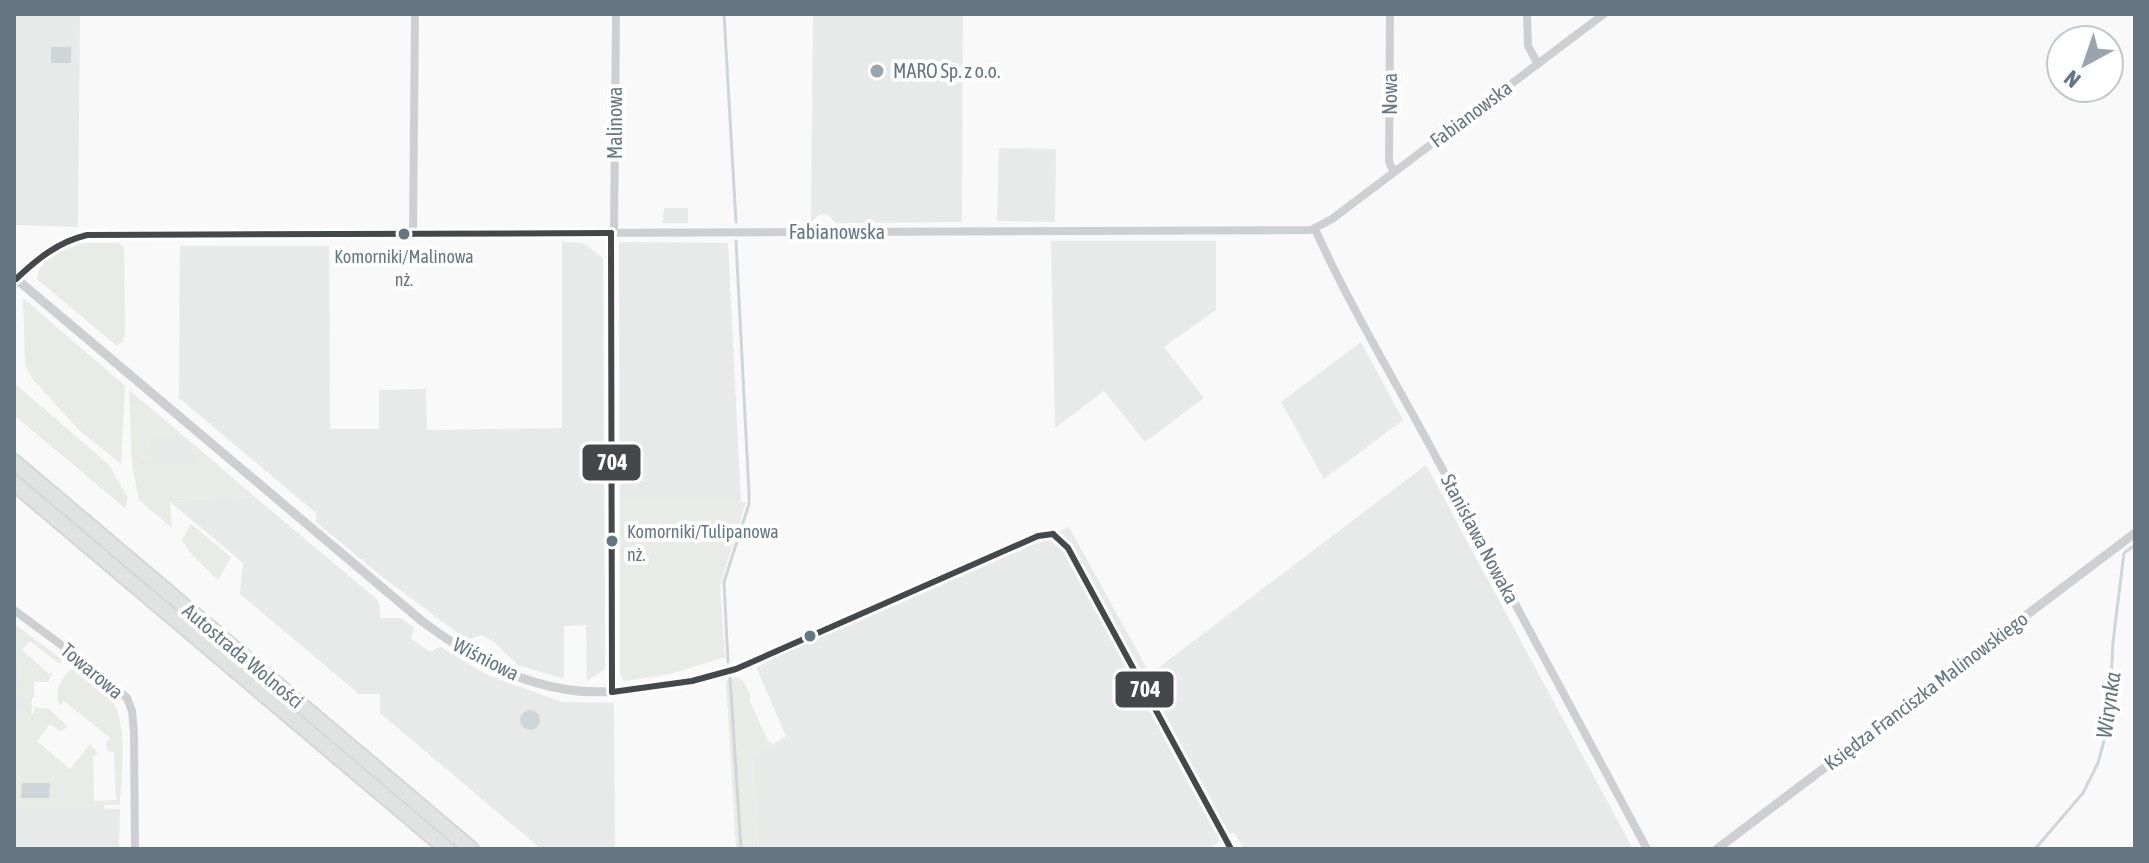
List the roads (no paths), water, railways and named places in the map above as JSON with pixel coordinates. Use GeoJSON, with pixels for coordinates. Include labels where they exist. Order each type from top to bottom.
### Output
{"type":"FeatureCollection","features":[{"type":"Feature","properties":{"kind":"highway","name":"Autostrada Wolności"},"geometry":{"type":"LineString","coordinates":[[14,462],[471,849]]}},
{"type":"Feature","properties":{"kind":"highway","name":"Autostrada Wolności"},"geometry":{"type":"LineString","coordinates":[[14,483],[447,849]]}},
{"type":"Feature","properties":{"kind":"street"},"geometry":{"type":"LineString","coordinates":[[413,234],[415,14]]}},
{"type":"Feature","properties":{"kind":"street","name":"Malinowa"},"geometry":{"type":"LineString","coordinates":[[612,692],[612,233],[616,14]]}},
{"type":"Feature","properties":{"kind":"street","name":"Nowa"},"geometry":{"type":"LineString","coordinates":[[1390,14],[1389,162],[1394,172]]}},
{"type":"Feature","properties":{"kind":"street"},"geometry":{"type":"LineString","coordinates":[[1527,14],[1528,46],[1538,64]]}},
{"type":"Feature","properties":{"kind":"street","name":"Fabianowska"},"geometry":{"type":"LineString","coordinates":[[15,278],[49,249],[63,241],[87,235],[1315,229],[1328,223],[1604,14]]}},
{"type":"Feature","properties":{"kind":"street","name":"Stanisława Nowaka"},"geometry":{"type":"LineString","coordinates":[[1315,229],[1359,320],[1647,849]]}},
{"type":"Feature","properties":{"kind":"street","name":"Wiśniowa"},"geometry":{"type":"LineString","coordinates":[[15,278],[398,603],[446,639],[484,661],[529,681],[575,691],[612,692],[692,681],[736,669],[1038,536],[1053,534],[1068,548],[1231,849]]}},
{"type":"Feature","properties":{"kind":"street","name":"Księdza Franciszka Malinowskiego"},"geometry":{"type":"LineString","coordinates":[[1717,849],[2135,533]]}},
{"type":"Feature","properties":{"kind":"street","name":"Towarowa"},"geometry":{"type":"LineString","coordinates":[[14,610],[102,675],[127,698],[134,733],[135,849]]}},
{"type":"Feature","properties":{"kind":"waterway"},"geometry":{"type":"LineString","coordinates":[[724,14],[736,222]]}},
{"type":"Feature","properties":{"kind":"waterway"},"geometry":{"type":"LineString","coordinates":[[728,662],[724,582],[749,504],[736,241]]}},
{"type":"Feature","properties":{"kind":"waterway","name":"Wirynka"},"geometry":{"type":"LineString","coordinates":[[2035,849],[2083,793],[2098,763],[2109,722],[2113,642],[2124,553],[2135,545]]}},
{"type":"Feature","properties":{"kind":"waterway"},"geometry":{"type":"LineString","coordinates":[[730,678],[741,849]]}},
{"type":"Feature","properties":{"kind":"place","name":"MARO Sp. z o.o."},"geometry":{"type":"Point","coordinates":[877,71]}},
{"type":"Feature","properties":{"kind":"place","name":"Komorniki/Malinowa nż."},"geometry":{"type":"Point","coordinates":[404,234]}},
{"type":"Feature","properties":{"kind":"place","name":"Komorniki/Tulipanowa nż."},"geometry":{"type":"Point","coordinates":[612,541]}}]}
